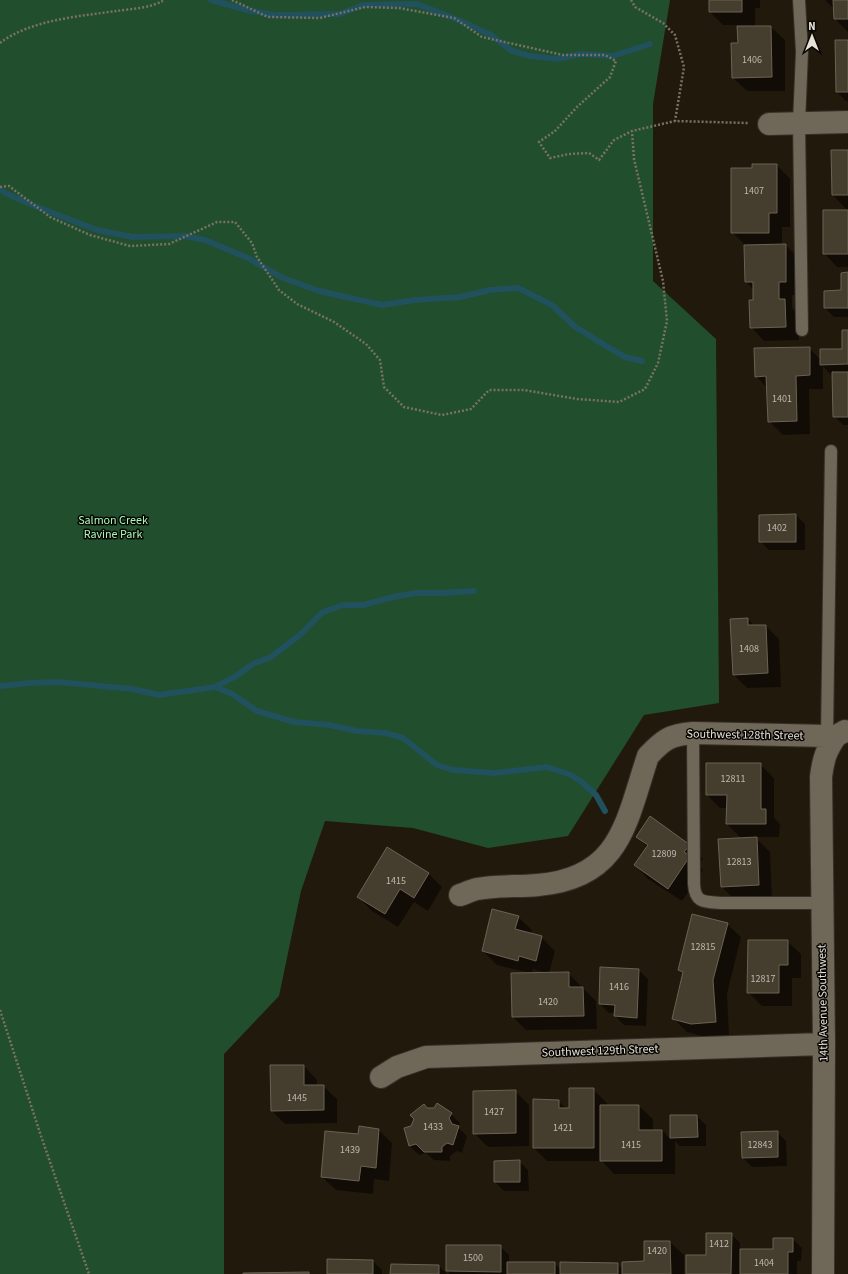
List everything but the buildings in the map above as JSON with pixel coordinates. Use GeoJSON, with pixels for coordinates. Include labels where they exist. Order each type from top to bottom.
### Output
{"type":"FeatureCollection","features":[{"type":"Feature","properties":{"kind":"street"},"geometry":{"type":"LineString","coordinates":[[768,124],[848,122]]}},
{"type":"Feature","properties":{"kind":"street","name":"Southwest 128th Street"},"geometry":{"type":"LineString","coordinates":[[460,895],[476,889],[492,887],[557,883],[575,878],[595,868],[606,857],[623,832],[648,756],[667,739],[677,735],[693,733],[837,734]]}},
{"type":"Feature","properties":{"kind":"street","name":"14th Avenue Southwest"},"geometry":{"type":"LineString","coordinates":[[823,1274],[824,1044],[821,777],[823,759],[828,747],[837,734]]}},
{"type":"Feature","properties":{"kind":"street","name":"Southwest 129th Street"},"geometry":{"type":"LineString","coordinates":[[381,1077],[397,1067],[426,1057],[824,1044]]}},
{"type":"Feature","properties":{"kind":"lane"},"geometry":{"type":"LineString","coordinates":[[799,0],[802,52],[799,123],[802,330]]}},
{"type":"Feature","properties":{"kind":"lane"},"geometry":{"type":"LineString","coordinates":[[831,451],[837,734]]}},
{"type":"Feature","properties":{"kind":"lane"},"geometry":{"type":"LineString","coordinates":[[693,733],[694,893],[698,899],[706,902],[720,903],[822,903]]}},
{"type":"Feature","properties":{"kind":"path"},"geometry":{"type":"LineString","coordinates":[[0,43],[12,34],[48,22],[75,16],[151,6],[164,0]]}},
{"type":"Feature","properties":{"kind":"path"},"geometry":{"type":"LineString","coordinates":[[232,0],[268,17],[320,18],[365,7],[399,8],[454,18],[482,37],[563,55],[605,55],[616,61],[610,77],[577,107],[555,131],[539,142],[550,158],[569,154],[589,153],[599,160],[614,140],[632,131],[675,121],[768,124]]}},
{"type":"Feature","properties":{"kind":"path"},"geometry":{"type":"LineString","coordinates":[[631,0],[635,7],[663,23],[675,35],[684,67],[675,121]]}},
{"type":"Feature","properties":{"kind":"path"},"geometry":{"type":"LineString","coordinates":[[0,188],[10,186],[50,217],[90,235],[130,246],[169,244],[217,222],[235,222],[252,242],[257,257],[278,290],[297,304],[334,322],[366,344],[380,360],[384,387],[404,407],[442,415],[471,409],[489,390],[524,390],[576,398],[619,402],[645,389],[658,364],[667,321],[663,281],[634,159],[632,131]]}},
{"type":"Feature","properties":{"kind":"path"},"geometry":{"type":"LineString","coordinates":[[0,1010],[41,1136],[89,1274]]}},
{"type":"Feature","properties":{"kind":"green space","name":"Salmon Creek Ravine Park"},"geometry":{"type":"Polygon","coordinates":[[[0,0],[670,0],[653,104],[653,281],[716,339],[719,703],[644,715],[568,836],[488,848],[413,828],[325,821],[301,891],[279,996],[224,1054],[224,1274],[0,1274],[0,0]]]}},
{"type":"Feature","properties":{"kind":"waterway"},"geometry":{"type":"LineString","coordinates":[[211,0],[247,10],[274,15],[340,14],[363,5],[417,4],[491,35],[512,51],[530,56],[558,59],[580,54],[613,56],[650,44]]}},
{"type":"Feature","properties":{"kind":"waterway"},"geometry":{"type":"LineString","coordinates":[[0,189],[5,193],[35,206],[97,230],[133,237],[185,236],[205,240],[248,258],[283,278],[319,291],[382,305],[415,300],[460,297],[490,290],[518,288],[552,305],[574,326],[606,346],[625,357],[642,361]]}},
{"type":"Feature","properties":{"kind":"waterway"},"geometry":{"type":"LineString","coordinates":[[215,687],[236,676],[253,664],[271,657],[301,634],[323,612],[343,605],[363,605],[393,597],[417,593],[474,591]]}},
{"type":"Feature","properties":{"kind":"waterway"},"geometry":{"type":"LineString","coordinates":[[0,686],[59,682],[132,689],[159,695],[215,687],[232,694],[257,711],[294,722],[329,725],[357,731],[386,733],[403,738],[437,765],[453,770],[494,773],[547,767],[571,775],[583,783],[596,795],[605,811]]}}]}
